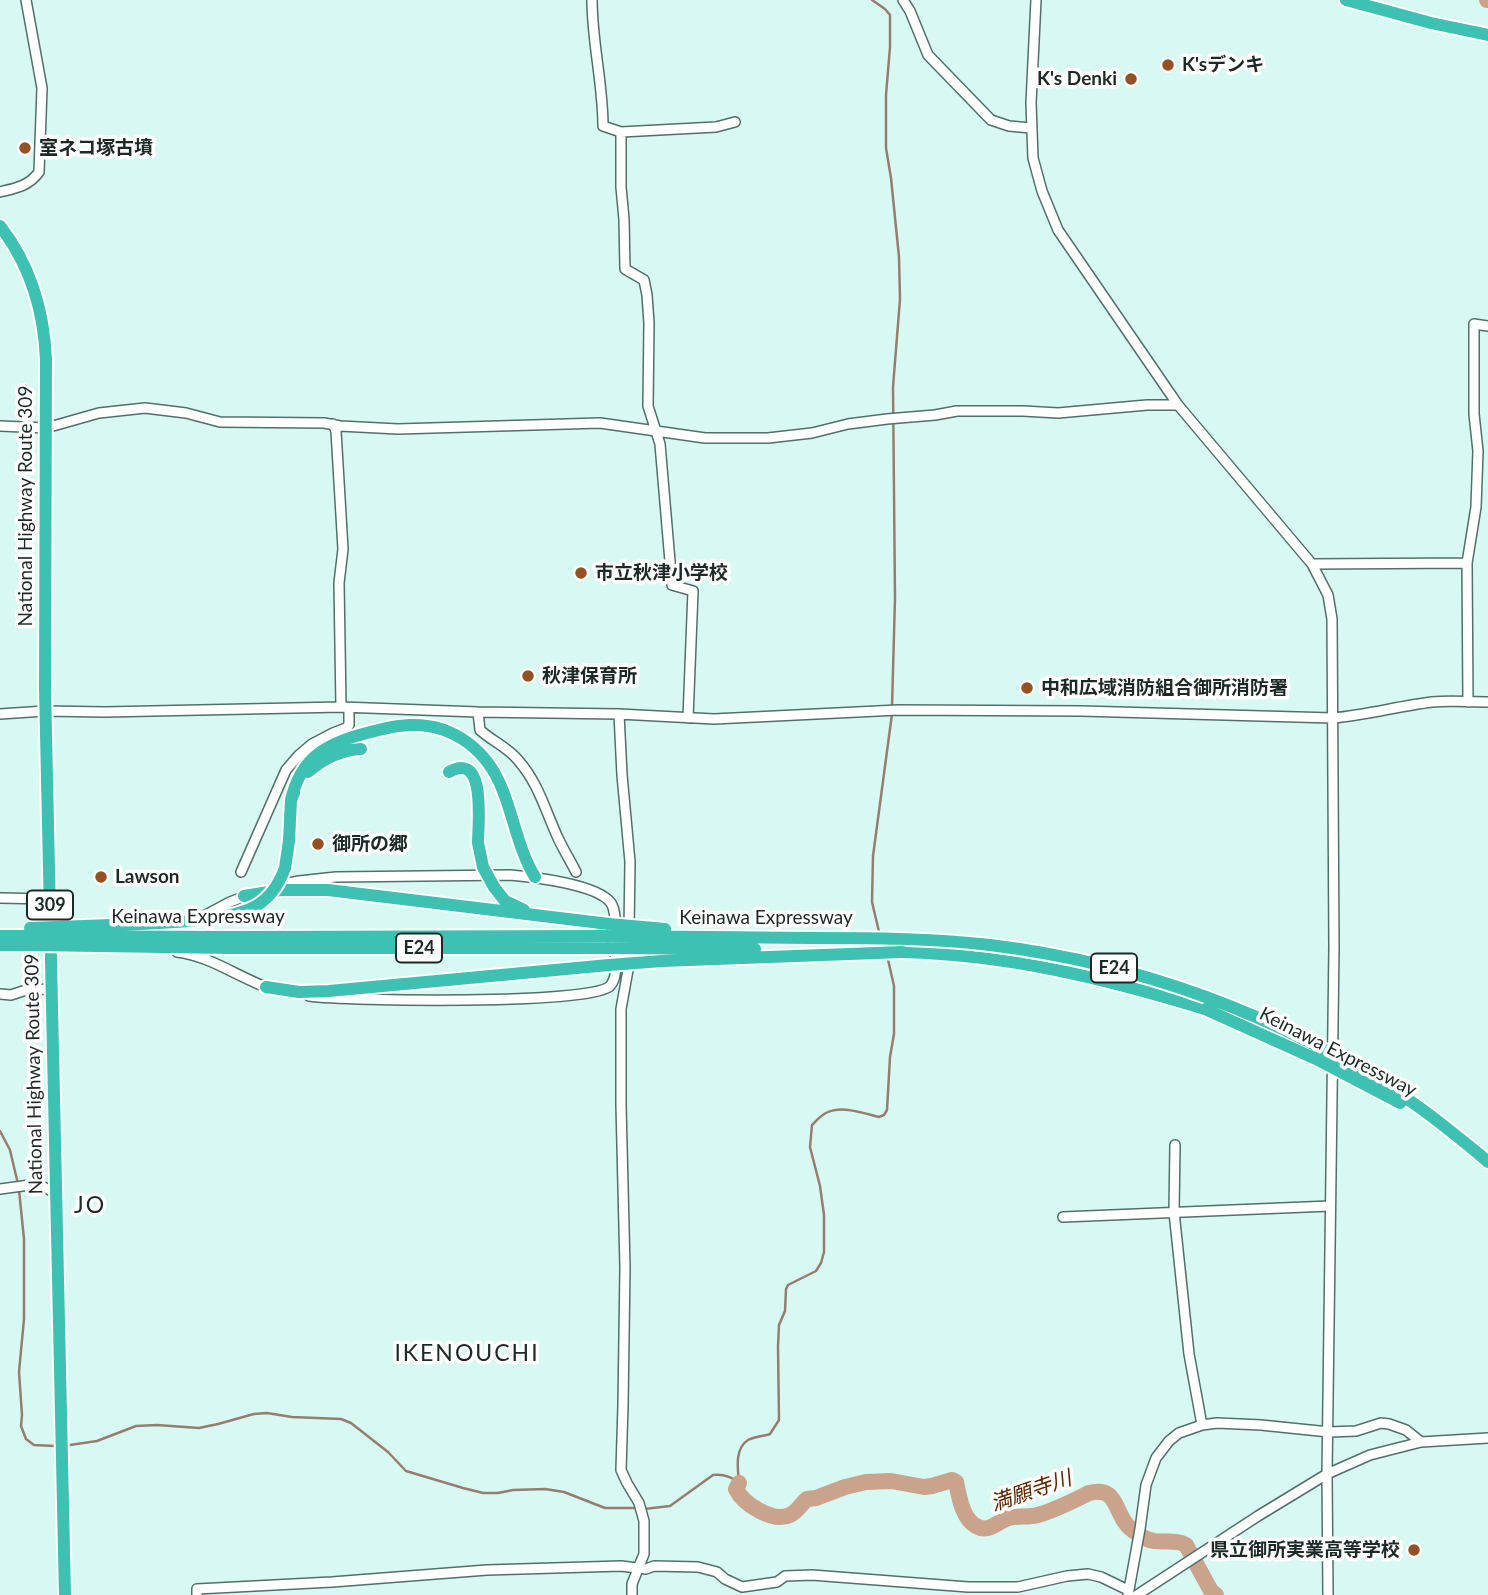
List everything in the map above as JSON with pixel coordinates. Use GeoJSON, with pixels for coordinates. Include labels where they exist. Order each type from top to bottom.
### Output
{"type":"FeatureCollection","features":[{"type":"Feature","properties":{"kind":"highway"},"geometry":{"type":"LineString","coordinates":[[1346,0],[1488,35]]}},
{"type":"Feature","properties":{"kind":"highway","name":"National Highway Route 309"},"geometry":{"type":"LineString","coordinates":[[0,226],[28,273],[39,306],[46,360],[45,711],[65,1595]]}},
{"type":"Feature","properties":{"kind":"highway"},"geometry":{"type":"LineString","coordinates":[[0,930],[30,937],[237,914],[258,905],[274,889],[285,869],[291,800],[303,768],[327,747],[338,742],[409,725],[441,729],[462,738],[472,744],[488,761],[503,792],[534,877]]}},
{"type":"Feature","properties":{"kind":"highway"},"geometry":{"type":"LineString","coordinates":[[291,800],[301,779],[316,765],[345,752],[361,749]]}},
{"type":"Feature","properties":{"kind":"highway"},"geometry":{"type":"LineString","coordinates":[[503,792],[492,777],[474,765],[460,764],[449,772],[463,767],[470,771],[475,779],[479,808],[478,843],[483,867],[494,887],[505,901],[522,909],[609,936]]}},
{"type":"Feature","properties":{"kind":"highway"},"geometry":{"type":"LineString","coordinates":[[244,896],[281,890],[319,890],[541,916]]}},
{"type":"Feature","properties":{"kind":"highway","name":"Keinawa Expressway"},"geometry":{"type":"LineString","coordinates":[[0,936],[230,942],[609,936],[690,932],[702,937],[954,942],[1044,954],[1141,975],[1233,1006],[1320,1046],[1406,1098],[1484,1159]]}},
{"type":"Feature","properties":{"kind":"highway","name":"Keinawa Expressway"},"geometry":{"type":"LineString","coordinates":[[609,936],[814,949],[942,953],[1091,976],[1205,1009],[1294,1048],[1400,1103],[1484,1159]]}},
{"type":"Feature","properties":{"kind":"highway","name":"Keinawa Expressway"},"geometry":{"type":"LineString","coordinates":[[0,944],[30,937]]}},
{"type":"Feature","properties":{"kind":"highway"},"geometry":{"type":"LineString","coordinates":[[266,987],[299,992],[329,991],[662,961],[903,952]]}},
{"type":"Feature","properties":{"kind":"street"},"geometry":{"type":"LineString","coordinates":[[0,192],[26,185],[34,180],[39,172],[42,88],[26,0]]}},
{"type":"Feature","properties":{"kind":"street"},"geometry":{"type":"LineString","coordinates":[[592,0],[603,126],[621,132],[716,127],[735,122]]}},
{"type":"Feature","properties":{"kind":"street"},"geometry":{"type":"LineString","coordinates":[[903,0],[928,55],[991,120],[1009,126],[1031,128]]}},
{"type":"Feature","properties":{"kind":"street"},"geometry":{"type":"LineString","coordinates":[[1037,0],[1031,128],[1033,158],[1042,191],[1058,230],[1178,405],[1312,564],[1328,595],[1332,619],[1334,947],[1327,1475],[1328,1595]]}},
{"type":"Feature","properties":{"kind":"street"},"geometry":{"type":"LineString","coordinates":[[621,132],[625,270],[644,280],[648,295],[648,406],[660,444],[672,585],[693,591],[688,718]]}},
{"type":"Feature","properties":{"kind":"street"},"geometry":{"type":"LineString","coordinates":[[1468,702],[1467,563],[1476,506],[1478,451],[1474,414],[1474,324],[1488,326]]}},
{"type":"Feature","properties":{"kind":"street"},"geometry":{"type":"LineString","coordinates":[[0,426],[46,428],[99,413],[145,408],[186,413],[220,422],[333,424],[398,429],[600,423],[705,438],[768,438],[812,433],[848,424],[957,411],[1058,413],[1178,405]]}},
{"type":"Feature","properties":{"kind":"street"},"geometry":{"type":"LineString","coordinates":[[241,872],[286,770],[312,744],[349,725],[345,707],[339,583],[343,549],[336,431],[333,424]]}},
{"type":"Feature","properties":{"kind":"street"},"geometry":{"type":"LineString","coordinates":[[1312,564],[1467,563]]}},
{"type":"Feature","properties":{"kind":"street"},"geometry":{"type":"LineString","coordinates":[[0,713],[345,707],[714,719],[898,710],[1081,711],[1333,718],[1434,702],[1488,702]]}},
{"type":"Feature","properties":{"kind":"street"},"geometry":{"type":"LineString","coordinates":[[478,712],[480,730],[517,759],[535,783],[558,838],[576,872]]}},
{"type":"Feature","properties":{"kind":"street"},"geometry":{"type":"LineString","coordinates":[[619,714],[629,862],[628,970],[621,1009],[625,1268],[621,1470],[639,1503],[644,1521],[644,1555],[632,1584],[632,1595]]}},
{"type":"Feature","properties":{"kind":"street"},"geometry":{"type":"LineString","coordinates":[[50,931],[166,929],[190,923],[244,896],[284,883],[336,877],[534,877],[592,892],[607,899],[613,906],[615,972],[610,986],[603,991],[542,998],[357,999],[300,995],[266,987],[191,954],[167,951],[50,951]]}},
{"type":"Feature","properties":{"kind":"street"},"geometry":{"type":"LineString","coordinates":[[0,898],[49,899]]}},
{"type":"Feature","properties":{"kind":"street"},"geometry":{"type":"LineString","coordinates":[[204,916],[196,927],[194,940],[205,960]]}},
{"type":"Feature","properties":{"kind":"street"},"geometry":{"type":"LineString","coordinates":[[0,994],[51,989]]}},
{"type":"Feature","properties":{"kind":"street"},"geometry":{"type":"LineString","coordinates":[[1175,1145],[1174,1212],[1189,1354],[1202,1425]]}},
{"type":"Feature","properties":{"kind":"street"},"geometry":{"type":"LineString","coordinates":[[0,1189],[37,1184],[56,1193]]}},
{"type":"Feature","properties":{"kind":"street"},"geometry":{"type":"LineString","coordinates":[[1063,1217],[1330,1206]]}},
{"type":"Feature","properties":{"kind":"street"},"geometry":{"type":"LineString","coordinates":[[1131,1593],[1146,1485],[1156,1458],[1179,1433],[1217,1423],[1329,1432],[1356,1431],[1381,1423],[1406,1430],[1422,1442]]}},
{"type":"Feature","properties":{"kind":"street"},"geometry":{"type":"LineString","coordinates":[[1131,1593],[1189,1561],[1327,1475],[1370,1455],[1422,1442],[1488,1438]]}},
{"type":"Feature","properties":{"kind":"street"},"geometry":{"type":"LineString","coordinates":[[197,1595],[197,1589],[487,1570],[621,1566],[646,1569],[654,1566],[698,1567],[717,1572],[742,1587],[777,1582],[785,1576],[812,1575],[968,1587],[1018,1587],[1088,1574],[1101,1577],[1131,1593]]}},
{"type":"Feature","properties":{"kind":"waterway"},"geometry":{"type":"LineString","coordinates":[[872,0],[890,15],[886,148],[899,257],[900,299],[893,387],[895,598],[892,707]]}},
{"type":"Feature","properties":{"kind":"waterway"},"geometry":{"type":"LineString","coordinates":[[880,936],[872,902],[873,856],[892,714]]}},
{"type":"Feature","properties":{"kind":"waterway"},"geometry":{"type":"LineString","coordinates":[[739,1483],[738,1460],[744,1444],[750,1439],[770,1434],[779,1420],[779,1325],[785,1311],[786,1289],[788,1285],[816,1271],[824,1252],[824,1215],[810,1147],[812,1125],[832,1111],[852,1110],[879,1117],[887,1110],[894,1034],[894,986],[887,955]]}},
{"type":"Feature","properties":{"kind":"waterway"},"geometry":{"type":"LineString","coordinates":[[0,1131],[10,1150],[18,1184]]}},
{"type":"Feature","properties":{"kind":"waterway"},"geometry":{"type":"LineString","coordinates":[[19,1190],[24,1239],[24,1319],[19,1372],[21,1426],[26,1439],[34,1445],[55,1446]]}},
{"type":"Feature","properties":{"kind":"waterway"},"geometry":{"type":"LineString","coordinates":[[70,1445],[97,1441],[136,1426],[199,1428],[254,1414],[341,1419],[351,1423],[388,1452],[406,1471],[483,1493],[545,1489],[564,1492],[605,1508],[637,1508]]}},
{"type":"Feature","properties":{"kind":"waterway"},"geometry":{"type":"LineString","coordinates":[[644,1509],[670,1506],[713,1475],[727,1476],[739,1483]]}},
{"type":"Feature","properties":{"kind":"waterway","name":"満願寺川"},"geometry":{"type":"LineString","coordinates":[[739,1483],[736,1489],[745,1501],[759,1511],[783,1517],[792,1514],[807,1499],[866,1482],[891,1481],[924,1487],[952,1480],[956,1482],[967,1518],[980,1528],[992,1527],[1010,1518],[1045,1513],[1089,1493],[1106,1493],[1125,1522],[1141,1536],[1158,1542],[1178,1542],[1186,1545],[1211,1591],[1216,1595]]}},
{"type":"Feature","properties":{"kind":"place","name":"K'sデンキ"},"geometry":{"type":"Point","coordinates":[1168,65]}},
{"type":"Feature","properties":{"kind":"place","name":"K's Denki"},"geometry":{"type":"Point","coordinates":[1131,79]}},
{"type":"Feature","properties":{"kind":"place","name":"室ネコ塚古墳"},"geometry":{"type":"Point","coordinates":[25,148]}},
{"type":"Feature","properties":{"kind":"place","name":"市立秋津小学校"},"geometry":{"type":"Point","coordinates":[581,573]}},
{"type":"Feature","properties":{"kind":"place","name":"秋津保育所"},"geometry":{"type":"Point","coordinates":[528,676]}},
{"type":"Feature","properties":{"kind":"place","name":"中和広域消防組合御所消防署"},"geometry":{"type":"Point","coordinates":[1027,688]}},
{"type":"Feature","properties":{"kind":"place","name":"御所の郷"},"geometry":{"type":"Point","coordinates":[318,844]}},
{"type":"Feature","properties":{"kind":"place","name":"Lawson"},"geometry":{"type":"Point","coordinates":[101,877]}},
{"type":"Feature","properties":{"kind":"place","name":"県立御所実業高等学校"},"geometry":{"type":"Point","coordinates":[1414,1550]}},
{"type":"Feature","properties":{"kind":"district","name":"JO"},"geometry":{"type":"Point","coordinates":[90,1206]}},
{"type":"Feature","properties":{"kind":"district","name":"IKENOUCHI"},"geometry":{"type":"Point","coordinates":[467,1354]}}]}
